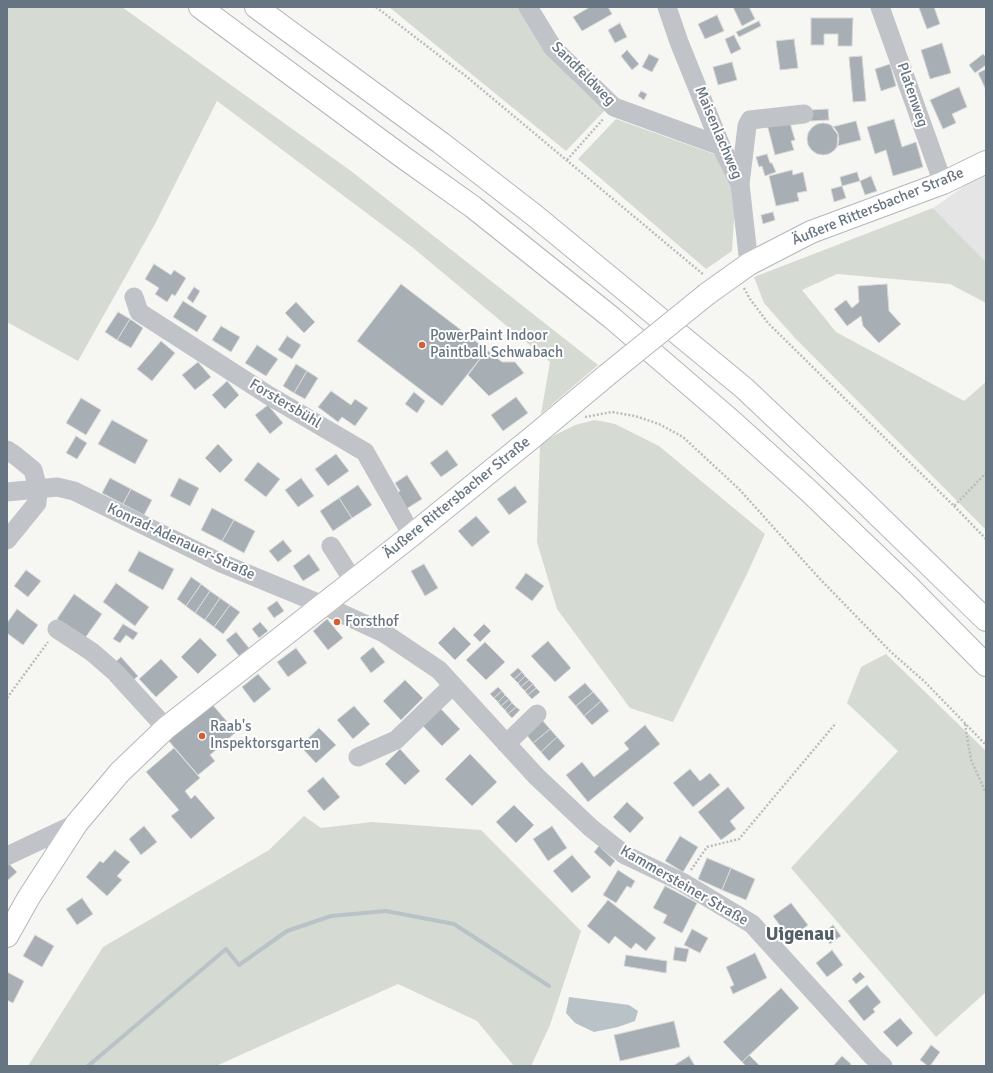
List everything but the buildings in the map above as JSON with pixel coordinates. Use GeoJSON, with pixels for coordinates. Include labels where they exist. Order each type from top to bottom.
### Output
{"type":"FeatureCollection","features":[{"type":"Feature","properties":{"kind":"main road"},"geometry":{"type":"LineString","coordinates":[[200,7],[473,207],[612,318],[727,417],[810,492],[908,586],[986,665]]}},
{"type":"Feature","properties":{"kind":"main road"},"geometry":{"type":"LineString","coordinates":[[256,7],[441,143],[522,206],[732,378],[853,491],[986,620]]}},
{"type":"Feature","properties":{"kind":"main road","name":"Äußere Rittersbacher Straße"},"geometry":{"type":"LineString","coordinates":[[7,936],[29,897],[77,823],[120,772],[166,728],[412,535],[540,431],[606,375],[712,290],[745,273],[811,232],[943,183],[986,162]]}},
{"type":"Feature","properties":{"kind":"street","name":"Sandfeldweg"},"geometry":{"type":"LineString","coordinates":[[528,7],[553,48],[614,108],[721,146]]}},
{"type":"Feature","properties":{"kind":"street","name":"Maisenlachweg"},"geometry":{"type":"LineString","coordinates":[[667,7],[679,42],[721,146],[740,184],[745,273]]}},
{"type":"Feature","properties":{"kind":"street","name":"Platenweg"},"geometry":{"type":"LineString","coordinates":[[880,7],[943,183]]}},
{"type":"Feature","properties":{"kind":"street"},"geometry":{"type":"LineString","coordinates":[[740,184],[747,126],[750,120],[804,114]]}},
{"type":"Feature","properties":{"kind":"street","name":"Forstersbühl"},"geometry":{"type":"LineString","coordinates":[[134,297],[139,312],[268,395],[365,452],[412,535]]}},
{"type":"Feature","properties":{"kind":"street"},"geometry":{"type":"LineString","coordinates":[[7,450],[33,470],[38,490],[37,503],[7,540]]}},
{"type":"Feature","properties":{"kind":"street","name":"Konrad-Adenauer-Straße"},"geometry":{"type":"LineString","coordinates":[[7,492],[57,488],[74,491],[221,563],[323,605]]}},
{"type":"Feature","properties":{"kind":"street"},"geometry":{"type":"LineString","coordinates":[[331,546],[347,571],[355,580]]}},
{"type":"Feature","properties":{"kind":"street","name":"Kammersteiner Straße"},"geometry":{"type":"LineString","coordinates":[[323,605],[384,634],[439,670],[552,792],[591,828],[625,855],[682,882],[752,924],[873,1063]]}},
{"type":"Feature","properties":{"kind":"street"},"geometry":{"type":"LineString","coordinates":[[57,629],[92,652],[109,667],[166,728]]}},
{"type":"Feature","properties":{"kind":"street"},"geometry":{"type":"LineString","coordinates":[[358,756],[396,740],[453,685]]}},
{"type":"Feature","properties":{"kind":"street"},"geometry":{"type":"LineString","coordinates":[[506,744],[537,714]]}},
{"type":"Feature","properties":{"kind":"street"},"geometry":{"type":"LineString","coordinates":[[7,856],[77,823]]}},
{"type":"Feature","properties":{"kind":"path"},"geometry":{"type":"LineString","coordinates":[[376,7],[467,78],[567,160],[712,290]]}},
{"type":"Feature","properties":{"kind":"path"},"geometry":{"type":"LineString","coordinates":[[567,160],[614,108]]}},
{"type":"Feature","properties":{"kind":"path"},"geometry":{"type":"LineString","coordinates":[[745,273],[750,299],[768,323],[986,539]]}},
{"type":"Feature","properties":{"kind":"path"},"geometry":{"type":"LineString","coordinates":[[579,418],[612,412],[635,416],[659,424],[683,437],[739,489],[836,595],[891,652],[925,682],[986,744]]}},
{"type":"Feature","properties":{"kind":"path"},"geometry":{"type":"LineString","coordinates":[[954,506],[986,473]]}},
{"type":"Feature","properties":{"kind":"path"},"geometry":{"type":"LineString","coordinates":[[7,698],[57,629]]}},
{"type":"Feature","properties":{"kind":"path"},"geometry":{"type":"LineString","coordinates":[[682,882],[707,847],[738,839],[836,723]]}},
{"type":"Feature","properties":{"kind":"path"},"geometry":{"type":"LineString","coordinates":[[964,723],[971,760],[986,793]]}},
{"type":"Feature","properties":{"kind":"shaded area"},"geometry":{"type":"Polygon","coordinates":[[[7,7],[122,7],[351,171],[598,365],[541,414],[550,362],[412,247],[217,101],[155,224],[78,361],[7,322],[7,7]]]}},
{"type":"Feature","properties":{"kind":"shaded area"},"geometry":{"type":"Polygon","coordinates":[[[389,7],[523,7],[574,82],[605,110],[566,151],[389,7]]]}},
{"type":"Feature","properties":{"kind":"shaded area"},"geometry":{"type":"Polygon","coordinates":[[[616,119],[722,157],[736,188],[732,251],[706,269],[578,159],[616,119]]]}},
{"type":"Feature","properties":{"kind":"shaded area"},"geometry":{"type":"Polygon","coordinates":[[[986,171],[986,262],[933,208],[986,171]]]}},
{"type":"Feature","properties":{"kind":"shaded area"},"geometry":{"type":"Polygon","coordinates":[[[933,208],[986,262],[986,303],[950,284],[837,274],[802,290],[836,332],[964,401],[986,382],[986,530],[795,338],[764,303],[754,277],[933,208]]]}},
{"type":"Feature","properties":{"kind":"shaded area"},"geometry":{"type":"Polygon","coordinates":[[[595,420],[615,424],[659,446],[765,534],[747,574],[673,722],[630,708],[557,609],[537,542],[540,445],[555,435],[575,425],[595,420]]]}},
{"type":"Feature","properties":{"kind":"shaded area"},"geometry":{"type":"Polygon","coordinates":[[[886,654],[986,751],[986,992],[936,1037],[791,868],[898,751],[847,703],[861,667],[886,654]]]}},
{"type":"Feature","properties":{"kind":"shaded area"},"geometry":{"type":"Polygon","coordinates":[[[304,816],[321,828],[372,822],[481,830],[581,931],[550,1025],[531,1066],[514,1066],[477,1021],[398,984],[216,1066],[28,1066],[103,947],[269,850],[304,816]]]}},
{"type":"Feature","properties":{"kind":"shaded area"},"geometry":{"type":"Polygon","coordinates":[[[569,997],[629,1005],[638,1011],[635,1021],[618,1027],[594,1032],[575,1023],[566,1013],[569,997]]]}},
{"type":"Feature","properties":{"kind":"waterway"},"geometry":{"type":"LineString","coordinates":[[88,1066],[226,949],[239,965],[287,931],[331,916],[386,911],[454,924],[549,986]]}},
{"type":"Feature","properties":{"kind":"place","name":"PowerPaint Indoor Paintball Schwabach"},"geometry":{"type":"Point","coordinates":[422,345]}},
{"type":"Feature","properties":{"kind":"place","name":"Forsthof"},"geometry":{"type":"Point","coordinates":[337,622]}},
{"type":"Feature","properties":{"kind":"place","name":"Raab's Inspektorsgarten"},"geometry":{"type":"Point","coordinates":[202,736]}},
{"type":"Feature","properties":{"kind":"district","name":"Uigenau"},"geometry":{"type":"Point","coordinates":[800,935]}}]}
